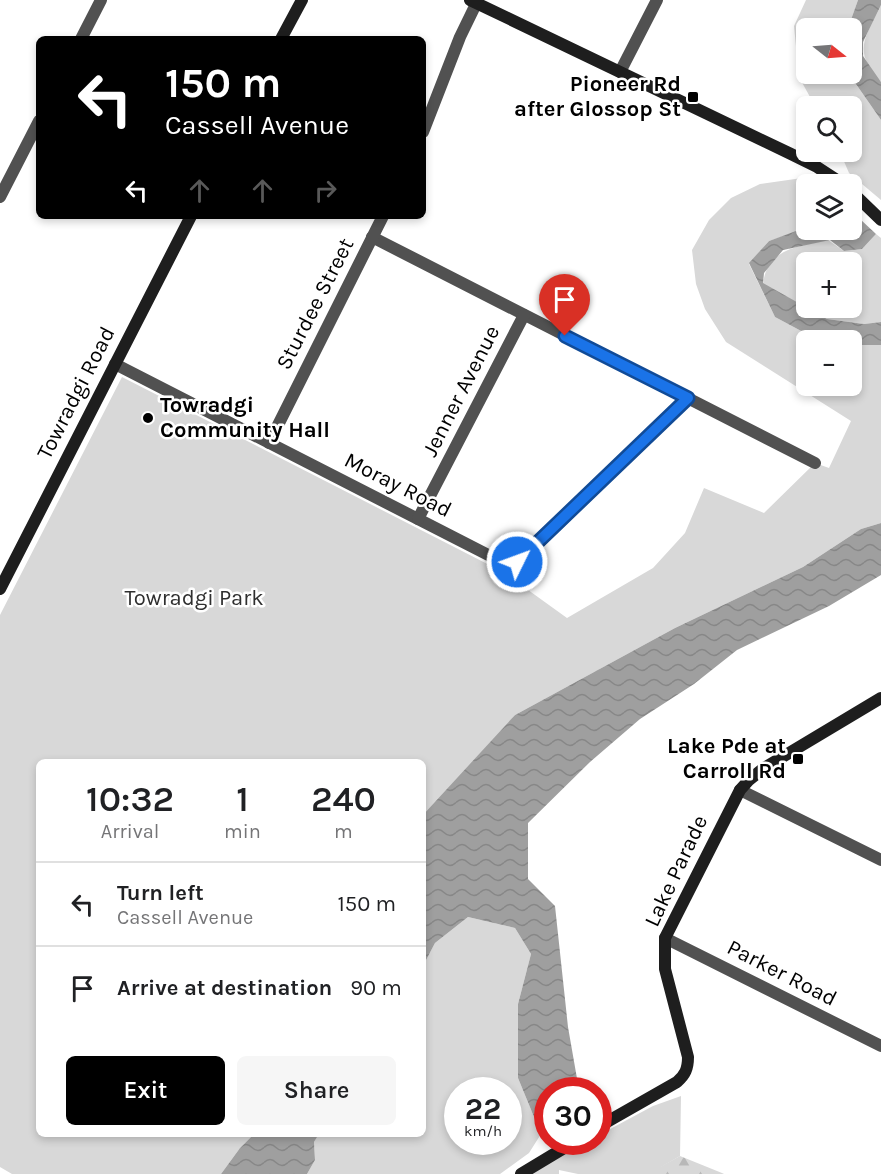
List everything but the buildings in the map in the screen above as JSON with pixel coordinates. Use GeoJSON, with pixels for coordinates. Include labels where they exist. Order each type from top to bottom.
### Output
{"type":"FeatureCollection","features":[{"type":"Feature","properties":{"kind":"main road"},"geometry":{"type":"LineString","coordinates":[[284,36],[302,0]]}},
{"type":"Feature","properties":{"kind":"main road"},"geometry":{"type":"LineString","coordinates":[[474,1],[791,154],[828,174]]}},
{"type":"Feature","properties":{"kind":"main road"},"geometry":{"type":"LineString","coordinates":[[862,202],[881,220]]}},
{"type":"Feature","properties":{"kind":"main road","name":"Towradgi Road"},"geometry":{"type":"LineString","coordinates":[[0,589],[189,219]]}},
{"type":"Feature","properties":{"kind":"main road","name":"Lake Parade"},"geometry":{"type":"LineString","coordinates":[[612,1119],[677,1082],[684,1076],[688,1067],[688,1057],[665,969],[665,938],[740,790],[764,768],[881,698]]}},
{"type":"Feature","properties":{"kind":"main road"},"geometry":{"type":"LineString","coordinates":[[521,1174],[552,1155]]}},
{"type":"Feature","properties":{"kind":"street"},"geometry":{"type":"LineString","coordinates":[[83,36],[101,0]]}},
{"type":"Feature","properties":{"kind":"street"},"geometry":{"type":"LineString","coordinates":[[620,72],[657,0]]}},
{"type":"Feature","properties":{"kind":"street"},"geometry":{"type":"LineString","coordinates":[[426,124],[474,1]]}},
{"type":"Feature","properties":{"kind":"street"},"geometry":{"type":"LineString","coordinates":[[0,197],[36,127]]}},
{"type":"Feature","properties":{"kind":"street","name":"Sturdee Street"},"geometry":{"type":"LineString","coordinates":[[269,443],[381,219]]}},
{"type":"Feature","properties":{"kind":"street"},"geometry":{"type":"LineString","coordinates":[[372,237],[815,463]]}},
{"type":"Feature","properties":{"kind":"street","name":"Jenner Avenue"},"geometry":{"type":"LineString","coordinates":[[418,519],[524,315]]}},
{"type":"Feature","properties":{"kind":"street","name":"Moray Road"},"geometry":{"type":"LineString","coordinates":[[115,364],[502,562],[517,562],[523,558],[688,398]]}},
{"type":"Feature","properties":{"kind":"street"},"geometry":{"type":"LineString","coordinates":[[740,790],[881,860]]}},
{"type":"Feature","properties":{"kind":"street","name":"Parker Road"},"geometry":{"type":"LineString","coordinates":[[665,938],[881,1046]]}},
{"type":"Feature","properties":{"kind":"green space"},"geometry":{"type":"Polygon","coordinates":[[[806,0],[858,0],[852,18],[798,18],[806,0]]]}},
{"type":"Feature","properties":{"kind":"green space"},"geometry":{"type":"Polygon","coordinates":[[[881,5],[881,82],[867,62],[864,44],[881,5]]]}},
{"type":"Feature","properties":{"kind":"green space"},"geometry":{"type":"Polygon","coordinates":[[[796,22],[796,46],[794,26],[796,22]]]}},
{"type":"Feature","properties":{"kind":"green space"},"geometry":{"type":"Polygon","coordinates":[[[803,84],[856,84],[881,120],[881,200],[862,184],[862,174],[850,174],[844,162],[862,162],[862,96],[809,96],[803,84]]]}},
{"type":"Feature","properties":{"kind":"green space","name":"Towradgi Park"},"geometry":{"type":"Polygon","coordinates":[[[796,179],[796,232],[769,241],[749,264],[775,317],[799,330],[796,330],[796,386],[726,342],[705,309],[696,284],[692,250],[709,220],[731,198],[760,184],[796,179]]]}},
{"type":"Feature","properties":{"kind":"green space"},"geometry":{"type":"Polygon","coordinates":[[[876,234],[881,238],[881,322],[864,324],[825,318],[862,318],[862,252],[796,252],[796,302],[763,284],[771,263],[786,251],[828,240],[844,251],[862,249],[876,234]]]}},
{"type":"Feature","properties":{"kind":"green space","name":"Towradgi Park"},"geometry":{"type":"Polygon","coordinates":[[[862,345],[881,345],[881,523],[861,529],[803,567],[675,628],[515,715],[426,823],[426,759],[36,759],[36,1137],[251,1137],[221,1174],[12,1174],[0,1167],[0,615],[122,377],[503,572],[567,618],[653,568],[685,533],[704,488],[764,513],[815,463],[829,468],[851,421],[811,396],[862,396],[862,345]]]}},
{"type":"Feature","properties":{"kind":"green space"},"geometry":{"type":"Polygon","coordinates":[[[468,917],[515,928],[531,954],[518,1004],[518,1077],[444,1077],[444,1155],[522,1155],[522,1088],[534,1117],[534,1145],[529,1153],[500,1174],[307,1174],[315,1160],[314,1142],[317,1137],[426,1137],[426,960],[435,943],[468,917]]]}},
{"type":"Feature","properties":{"kind":"green space"},"geometry":{"type":"Polygon","coordinates":[[[681,1096],[680,1156],[661,1167],[660,1174],[578,1174],[559,1170],[559,1174],[525,1174],[561,1155],[612,1155],[612,1128],[653,1106],[681,1096]]]}},
{"type":"Feature","properties":{"kind":"green space"},"geometry":{"type":"Polygon","coordinates":[[[680,1156],[724,1174],[660,1174],[660,1167],[680,1156]]]}},
{"type":"Feature","properties":{"kind":"water"},"geometry":{"type":"Polygon","coordinates":[[[858,0],[881,0],[881,5],[863,42],[863,56],[881,82],[881,120],[856,84],[862,84],[862,18],[852,18],[858,0]]]}},
{"type":"Feature","properties":{"kind":"water"},"geometry":{"type":"Polygon","coordinates":[[[862,221],[876,234],[862,249],[844,251],[830,240],[862,240],[862,221]]]}},
{"type":"Feature","properties":{"kind":"water"},"geometry":{"type":"Polygon","coordinates":[[[796,231],[796,240],[830,240],[783,250],[764,273],[763,283],[796,302],[796,318],[825,318],[864,324],[881,322],[881,345],[862,345],[862,330],[799,330],[775,317],[749,263],[769,241],[796,231]]]}},
{"type":"Feature","properties":{"kind":"water"},"geometry":{"type":"Polygon","coordinates":[[[881,523],[881,575],[829,606],[737,650],[694,684],[640,719],[590,762],[528,823],[528,879],[555,906],[568,1027],[577,1077],[534,1077],[534,1117],[522,1088],[522,1077],[518,1077],[518,1004],[531,954],[515,928],[468,917],[435,943],[426,960],[426,812],[515,715],[675,628],[803,567],[861,529],[881,523]]]}},
{"type":"Feature","properties":{"kind":"water"},"geometry":{"type":"Polygon","coordinates":[[[251,1137],[317,1137],[314,1142],[315,1160],[307,1174],[221,1174],[251,1137]]]}},
{"type":"Feature","properties":{"kind":"place","name":"Pioneer Rd after Glossop St"},"geometry":{"type":"Point","coordinates":[693,97]}},
{"type":"Feature","properties":{"kind":"place","name":"Towradgi Community Hall"},"geometry":{"type":"Point","coordinates":[148,418]}},
{"type":"Feature","properties":{"kind":"place","name":"Lake Pde at Carroll Rd"},"geometry":{"type":"Point","coordinates":[798,759]}},
{"type":"Feature","properties":{"kind":"route"},"geometry":{"type":"LineString","coordinates":[[517,562],[688,398],[565,336]]}}]}
